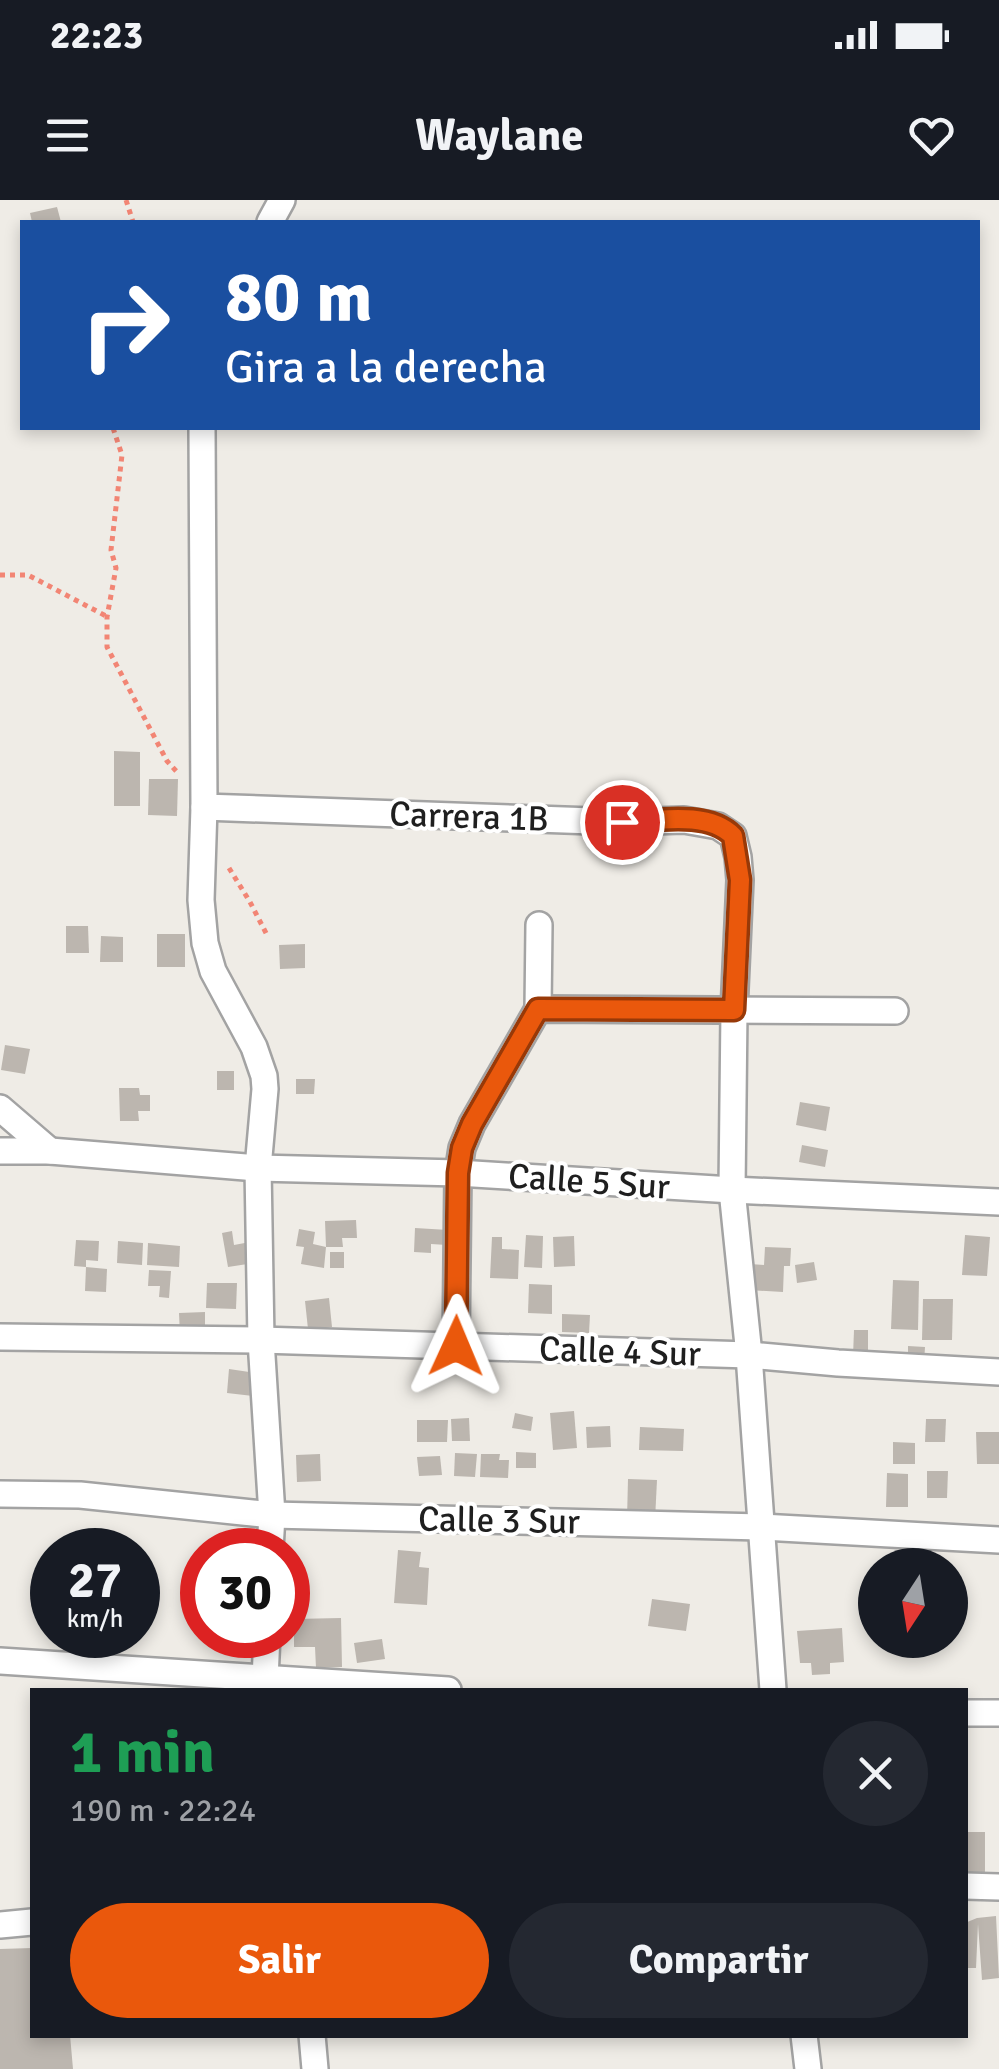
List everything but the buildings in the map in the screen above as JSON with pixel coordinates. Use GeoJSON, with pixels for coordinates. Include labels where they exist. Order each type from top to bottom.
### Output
{"type":"FeatureCollection","features":[{"type":"Feature","properties":{"kind":"street"},"geometry":{"type":"LineString","coordinates":[[202,430],[201,900],[205,943],[213,971],[254,1047],[264,1076],[258,1168],[261,1340],[271,1528]]}},
{"type":"Feature","properties":{"kind":"street","name":"Carrera 1B"},"geometry":{"type":"LineString","coordinates":[[204,807],[622,822],[684,820],[718,826],[733,836],[740,880],[732,1190],[749,1356],[773,1688]]}},
{"type":"Feature","properties":{"kind":"street"},"geometry":{"type":"LineString","coordinates":[[456,1346],[458,1173],[462,1148],[538,1009],[539,925]]}},
{"type":"Feature","properties":{"kind":"street"},"geometry":{"type":"LineString","coordinates":[[538,1009],[895,1011]]}},
{"type":"Feature","properties":{"kind":"street"},"geometry":{"type":"LineString","coordinates":[[0,1108],[50,1151]]}},
{"type":"Feature","properties":{"kind":"street","name":"Calle 5 Sur"},"geometry":{"type":"LineString","coordinates":[[0,1150],[258,1168],[458,1173],[999,1202]]}},
{"type":"Feature","properties":{"kind":"street","name":"Calle 4 Sur"},"geometry":{"type":"LineString","coordinates":[[0,1336],[749,1356],[999,1372]]}},
{"type":"Feature","properties":{"kind":"street","name":"Calle 3 Sur"},"geometry":{"type":"LineString","coordinates":[[0,1494],[80,1495],[272,1514],[761,1527],[999,1540]]}},
{"type":"Feature","properties":{"kind":"street"},"geometry":{"type":"LineString","coordinates":[[266,1684],[267,1658]]}},
{"type":"Feature","properties":{"kind":"street"},"geometry":{"type":"LineString","coordinates":[[0,1661],[266,1684],[387,1688]]}},
{"type":"Feature","properties":{"kind":"street"},"geometry":{"type":"LineString","coordinates":[[968,1713],[999,1713]]}},
{"type":"Feature","properties":{"kind":"street"},"geometry":{"type":"LineString","coordinates":[[968,1886],[999,1887]]}},
{"type":"Feature","properties":{"kind":"street"},"geometry":{"type":"LineString","coordinates":[[0,1925],[30,1922]]}},
{"type":"Feature","properties":{"kind":"street"},"geometry":{"type":"LineString","coordinates":[[312,2038],[315,2069]]}},
{"type":"Feature","properties":{"kind":"street"},"geometry":{"type":"LineString","coordinates":[[804,2038],[808,2069]]}},
{"type":"Feature","properties":{"kind":"path"},"geometry":{"type":"LineString","coordinates":[[114,430],[122,455],[111,550],[116,568],[107,617],[107,647],[167,761],[204,807]]}},
{"type":"Feature","properties":{"kind":"path"},"geometry":{"type":"LineString","coordinates":[[0,575],[28,575],[107,617]]}},
{"type":"Feature","properties":{"kind":"path"},"geometry":{"type":"LineString","coordinates":[[222,854],[267,936]]}},
{"type":"Feature","properties":{"kind":"route"},"geometry":{"type":"LineString","coordinates":[[456,1346],[458,1173],[462,1148],[538,1009],[734,1010],[740,880],[733,836],[702,822],[622,822]]}}]}
